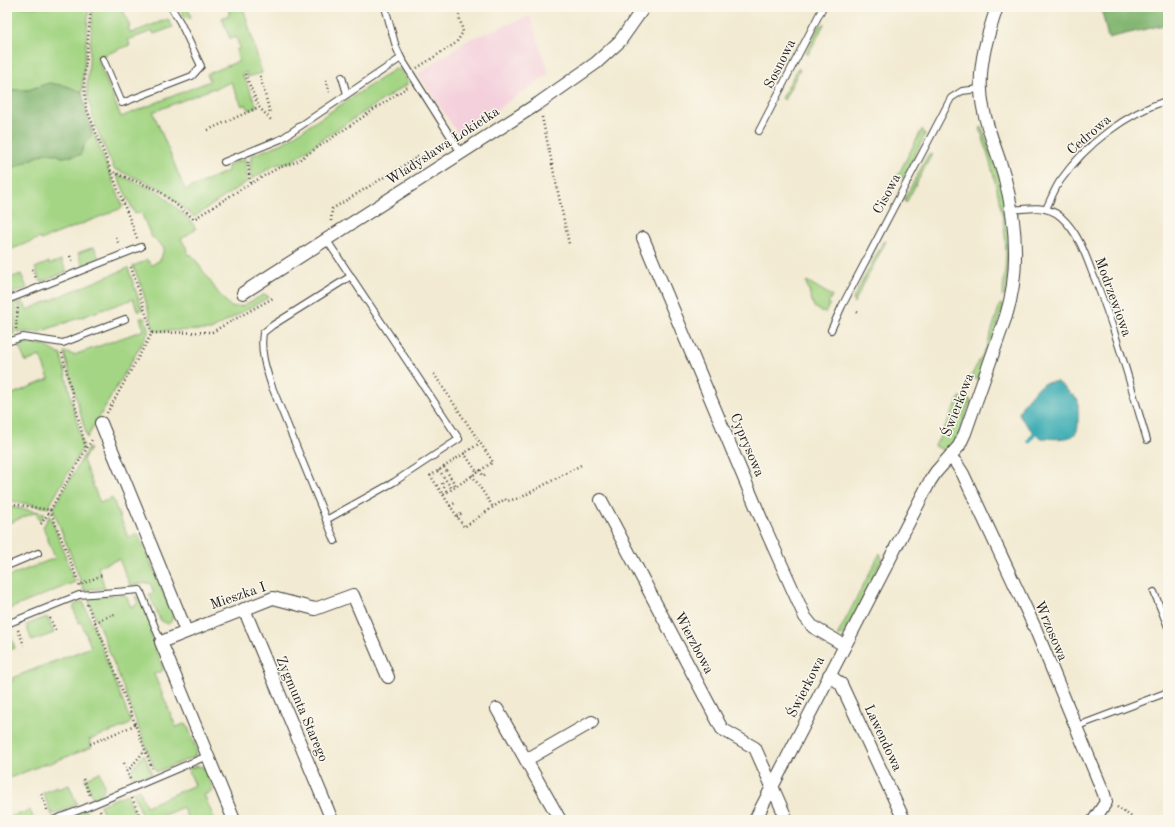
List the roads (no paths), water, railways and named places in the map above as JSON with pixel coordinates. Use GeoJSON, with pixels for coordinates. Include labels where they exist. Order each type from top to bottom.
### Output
{"type":"FeatureCollection","features":[{"type":"Feature","properties":{"kind":"street","name":"Władysława Łokietka"},"geometry":{"type":"LineString","coordinates":[[243,293],[328,237],[462,153],[596,63],[620,41],[644,7]]}},
{"type":"Feature","properties":{"kind":"street","name":"Świerkowa"},"geometry":{"type":"LineString","coordinates":[[755,820],[930,481],[959,446],[1001,332],[1010,302],[1014,261],[1012,210],[1004,175],[986,118],[980,89],[985,46],[997,7]]}},
{"type":"Feature","properties":{"kind":"street","name":"Cyprysowa"},"geometry":{"type":"LineString","coordinates":[[643,238],[765,528],[805,617],[813,627],[844,645]]}},
{"type":"Feature","properties":{"kind":"street"},"geometry":{"type":"LineString","coordinates":[[101,423],[186,631]]}},
{"type":"Feature","properties":{"kind":"street","name":"Wrzosowa"},"geometry":{"type":"LineString","coordinates":[[950,457],[963,474],[1035,628],[1104,794],[1106,802],[1094,820]]}},
{"type":"Feature","properties":{"kind":"street","name":"Wierzbowa"},"geometry":{"type":"LineString","coordinates":[[601,500],[722,728],[755,748],[772,787]]}},
{"type":"Feature","properties":{"kind":"street","name":"Mieszka I"},"geometry":{"type":"LineString","coordinates":[[161,642],[273,598],[315,609],[353,595],[388,677]]}},
{"type":"Feature","properties":{"kind":"street","name":"Zygmunta Starego"},"geometry":{"type":"LineString","coordinates":[[244,609],[332,820]]}},
{"type":"Feature","properties":{"kind":"street"},"geometry":{"type":"LineString","coordinates":[[161,642],[234,820]]}},
{"type":"Feature","properties":{"kind":"street","name":"Lawendowa"},"geometry":{"type":"LineString","coordinates":[[829,675],[841,684],[904,820]]}},
{"type":"Feature","properties":{"kind":"street"},"geometry":{"type":"LineString","coordinates":[[497,709],[560,820]]}},
{"type":"Feature","properties":{"kind":"street"},"geometry":{"type":"LineString","coordinates":[[526,760],[592,722]]}},
{"type":"Feature","properties":{"kind":"street"},"geometry":{"type":"LineString","coordinates":[[772,787],[787,820]]}},
{"type":"Feature","properties":{"kind":"lane"},"geometry":{"type":"LineString","coordinates":[[102,59],[122,103],[192,76],[201,66],[180,22],[171,7]]}},
{"type":"Feature","properties":{"kind":"lane"},"geometry":{"type":"LineString","coordinates":[[385,7],[396,47],[401,58],[462,153]]}},
{"type":"Feature","properties":{"kind":"lane","name":"Sosnowa"},"geometry":{"type":"LineString","coordinates":[[759,131],[823,7]]}},
{"type":"Feature","properties":{"kind":"lane"},"geometry":{"type":"LineString","coordinates":[[224,162],[281,139],[401,58]]}},
{"type":"Feature","properties":{"kind":"lane"},"geometry":{"type":"LineString","coordinates":[[342,77],[347,94]]}},
{"type":"Feature","properties":{"kind":"lane","name":"Cisowa"},"geometry":{"type":"LineString","coordinates":[[831,330],[846,298],[951,98],[962,91],[980,89]]}},
{"type":"Feature","properties":{"kind":"lane","name":"Cedrowa"},"geometry":{"type":"LineString","coordinates":[[1046,208],[1060,181],[1076,161],[1097,140],[1133,116],[1168,100]]}},
{"type":"Feature","properties":{"kind":"lane"},"geometry":{"type":"LineString","coordinates":[[1012,210],[1046,208]]}},
{"type":"Feature","properties":{"kind":"lane","name":"Modrzewiowa"},"geometry":{"type":"LineString","coordinates":[[1046,208],[1061,216],[1070,226],[1083,248],[1107,308],[1147,440]]}},
{"type":"Feature","properties":{"kind":"lane"},"geometry":{"type":"LineString","coordinates":[[326,520],[394,482],[460,440],[351,276],[328,237]]}},
{"type":"Feature","properties":{"kind":"lane"},"geometry":{"type":"LineString","coordinates":[[7,300],[141,247]]}},
{"type":"Feature","properties":{"kind":"lane"},"geometry":{"type":"LineString","coordinates":[[335,541],[272,387],[265,367],[261,344],[264,333],[273,325],[351,276]]}},
{"type":"Feature","properties":{"kind":"lane"},"geometry":{"type":"LineString","coordinates":[[7,342],[23,337],[59,341],[63,343],[125,319]]}},
{"type":"Feature","properties":{"kind":"lane"},"geometry":{"type":"LineString","coordinates":[[7,566],[38,553]]}},
{"type":"Feature","properties":{"kind":"lane"},"geometry":{"type":"LineString","coordinates":[[7,624],[79,595],[140,590],[161,642]]}},
{"type":"Feature","properties":{"kind":"lane"},"geometry":{"type":"LineString","coordinates":[[1154,592],[1168,627]]}},
{"type":"Feature","properties":{"kind":"lane"},"geometry":{"type":"LineString","coordinates":[[1075,727],[1168,692]]}},
{"type":"Feature","properties":{"kind":"lane"},"geometry":{"type":"LineString","coordinates":[[53,820],[131,789],[207,756]]}},
{"type":"Feature","properties":{"kind":"water"},"geometry":{"type":"Polygon","coordinates":[[[1058,382],[1078,400],[1077,431],[1071,437],[1066,438],[1039,438],[1022,419],[1019,414],[1020,411],[1029,397],[1038,388],[1047,383],[1058,382]]]}},
{"type":"Feature","properties":{"kind":"waterway"},"geometry":{"type":"LineString","coordinates":[[1029,441],[1034,434]]}}]}
